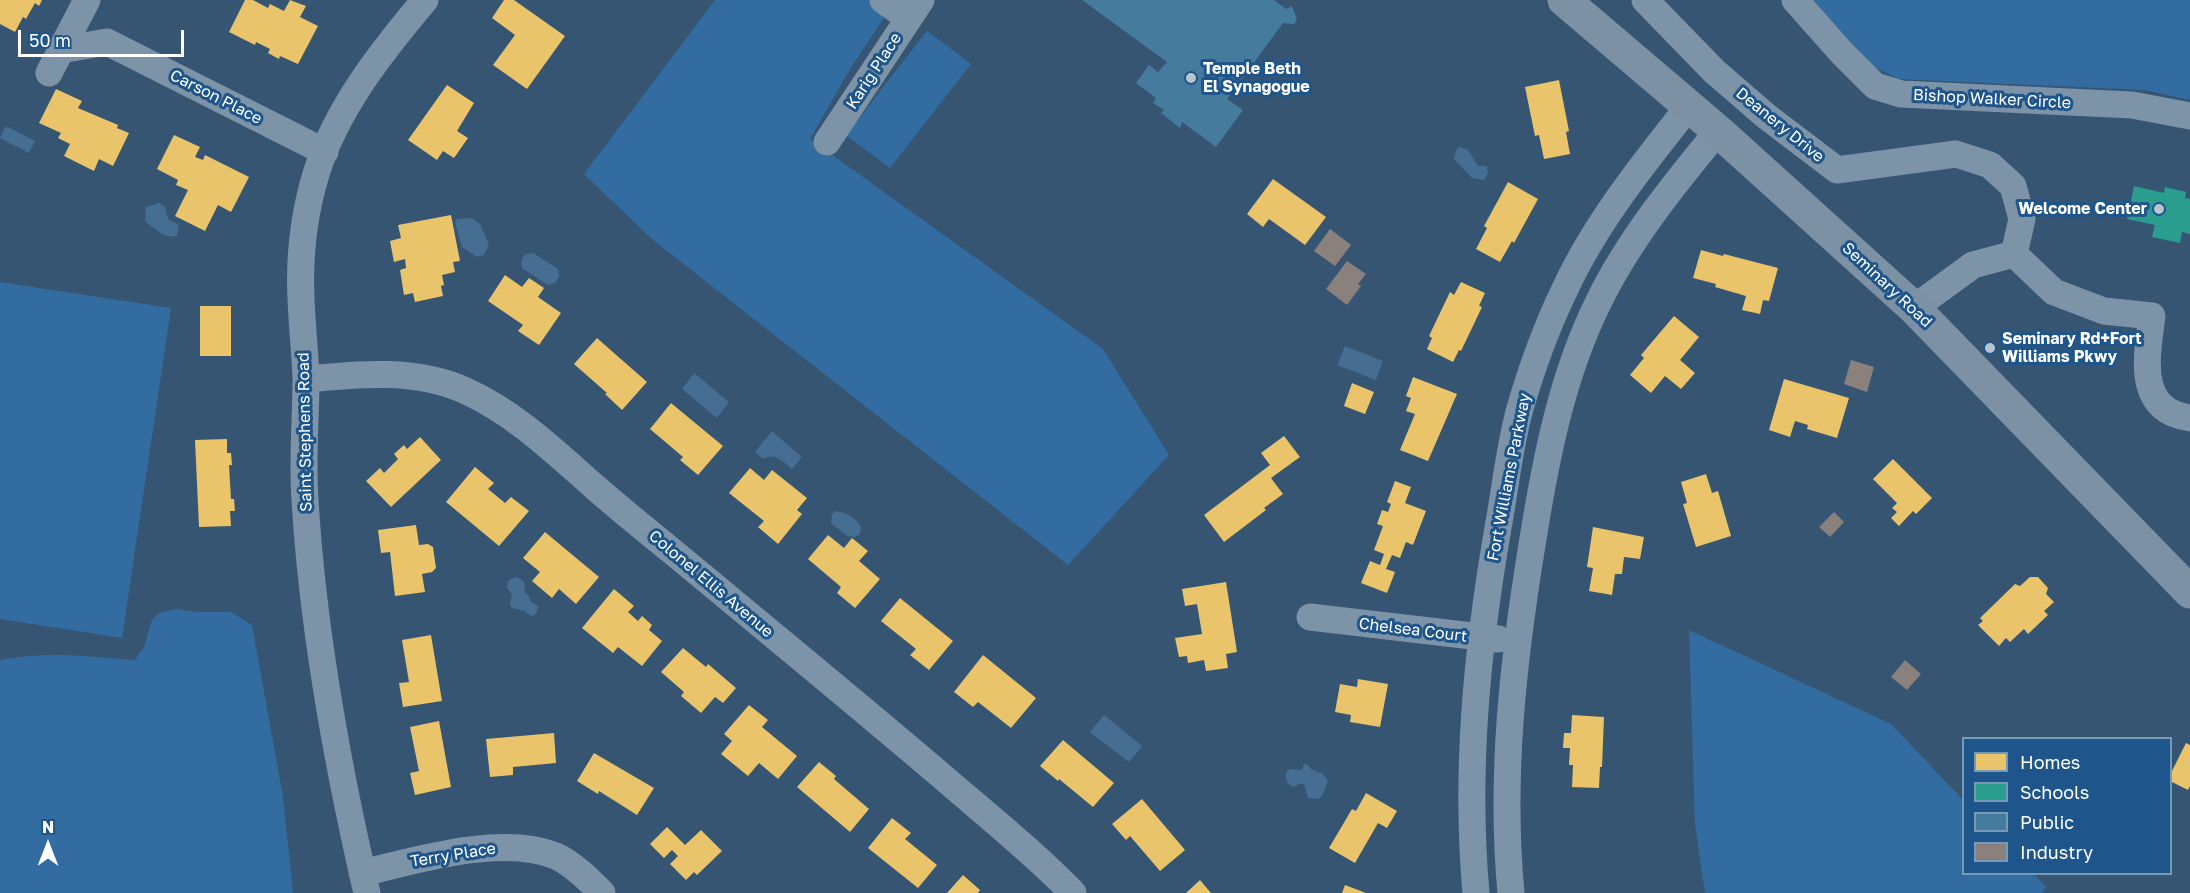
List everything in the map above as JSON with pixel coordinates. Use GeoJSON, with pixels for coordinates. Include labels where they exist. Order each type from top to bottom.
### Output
{"type":"FeatureCollection","features":[{"type":"Feature","properties":{"kind":"main road","name":"Seminary Road"},"geometry":{"type":"LineString","coordinates":[[1564,0],[1718,131],[1914,308],[2190,592]]}},
{"type":"Feature","properties":{"kind":"street"},"geometry":{"type":"LineString","coordinates":[[87,0],[107,42],[55,61],[87,0]]}},
{"type":"Feature","properties":{"kind":"street","name":"Saint Stephens Road"},"geometry":{"type":"LineString","coordinates":[[364,883],[327,700],[317,626],[305,499],[306,379],[301,296],[303,240],[317,172],[348,105],[394,37],[425,0]]}},
{"type":"Feature","properties":{"kind":"street"},"geometry":{"type":"LineString","coordinates":[[883,0],[915,9]]}},
{"type":"Feature","properties":{"kind":"street","name":"Deanery Drive"},"geometry":{"type":"LineString","coordinates":[[1645,0],[1714,71],[1766,116],[1837,170],[1956,154],[1990,165],[2013,186],[2022,219],[2014,254]]}},
{"type":"Feature","properties":{"kind":"street","name":"Bishop Walker Circle"},"geometry":{"type":"LineString","coordinates":[[1795,0],[1875,86],[1901,94],[2132,105],[2190,116]]}},
{"type":"Feature","properties":{"kind":"street","name":"Karig Place"},"geometry":{"type":"LineString","coordinates":[[827,142],[915,9]]}},
{"type":"Feature","properties":{"kind":"street","name":"Carson Place"},"geometry":{"type":"LineString","coordinates":[[107,42],[325,152]]}},
{"type":"Feature","properties":{"kind":"street","name":"Fort Williams Parkway"},"geometry":{"type":"LineString","coordinates":[[1476,893],[1472,823],[1472,750],[1480,638],[1519,413],[1541,342],[1565,287],[1592,239],[1629,184],[1689,106]]}},
{"type":"Feature","properties":{"kind":"street"},"geometry":{"type":"LineString","coordinates":[[1511,893],[1507,848],[1507,793],[1517,641],[1538,511],[1558,411],[1582,339],[1598,302],[1620,263],[1718,131]]}},
{"type":"Feature","properties":{"kind":"street"},"geometry":{"type":"LineString","coordinates":[[1914,308],[1973,265],[2014,254],[2054,292],[2104,311],[2152,316],[2145,370],[2155,399],[2174,416],[2190,418]]}},
{"type":"Feature","properties":{"kind":"street","name":"Colonel Ellis Avenue"},"geometry":{"type":"LineString","coordinates":[[306,379],[360,373],[418,377],[443,382],[464,390],[507,415],[919,757],[1051,871],[1073,893]]}},
{"type":"Feature","properties":{"kind":"street","name":"Chelsea Court"},"geometry":{"type":"LineString","coordinates":[[1310,617],[1517,641]]}},
{"type":"Feature","properties":{"kind":"street","name":"Terry Place"},"geometry":{"type":"LineString","coordinates":[[364,883],[417,860],[494,847],[518,847],[557,857],[578,871],[603,893]]}},
{"type":"Feature","properties":{"kind":"shaded area"},"geometry":{"type":"Polygon","coordinates":[[[715,0],[896,0],[850,69],[810,139],[1103,349],[1169,455],[1068,565],[653,240],[584,174],[715,0]]]}},
{"type":"Feature","properties":{"kind":"shaded area"},"geometry":{"type":"Polygon","coordinates":[[[1812,0],[2190,0],[2190,100],[2144,90],[1898,79],[1873,66],[1812,0]]]}},
{"type":"Feature","properties":{"kind":"shaded area"},"geometry":{"type":"Polygon","coordinates":[[[927,31],[971,64],[890,168],[846,135],[927,31]]]}},
{"type":"Feature","properties":{"kind":"shaded area"},"geometry":{"type":"Polygon","coordinates":[[[6,126],[35,141],[29,153],[0,138],[6,126]]]}},
{"type":"Feature","properties":{"kind":"shaded area"},"geometry":{"type":"Polygon","coordinates":[[[1459,147],[1468,150],[1478,166],[1487,166],[1488,173],[1484,180],[1472,178],[1454,159],[1459,147]]]}},
{"type":"Feature","properties":{"kind":"shaded area"},"geometry":{"type":"Polygon","coordinates":[[[159,203],[165,207],[168,219],[179,225],[177,236],[164,235],[145,221],[146,207],[159,203]]]}},
{"type":"Feature","properties":{"kind":"shaded area"},"geometry":{"type":"Polygon","coordinates":[[[472,218],[480,224],[489,245],[484,255],[477,257],[462,247],[455,222],[457,219],[472,218]]]}},
{"type":"Feature","properties":{"kind":"shaded area"},"geometry":{"type":"Polygon","coordinates":[[[533,253],[558,269],[559,276],[555,283],[548,285],[522,268],[521,261],[525,254],[533,253]]]}},
{"type":"Feature","properties":{"kind":"shaded area"},"geometry":{"type":"Polygon","coordinates":[[[0,282],[171,308],[122,638],[0,619],[0,282]]]}},
{"type":"Feature","properties":{"kind":"shaded area"},"geometry":{"type":"Polygon","coordinates":[[[1345,346],[1383,361],[1376,380],[1337,365],[1345,346]]]}},
{"type":"Feature","properties":{"kind":"shaded area"},"geometry":{"type":"Polygon","coordinates":[[[694,373],[729,402],[717,418],[682,389],[694,373]]]}},
{"type":"Feature","properties":{"kind":"shaded area"},"geometry":{"type":"Polygon","coordinates":[[[772,431],[802,457],[792,469],[775,457],[763,459],[755,452],[772,431]]]}},
{"type":"Feature","properties":{"kind":"shaded area"},"geometry":{"type":"Polygon","coordinates":[[[836,511],[853,518],[861,527],[860,534],[855,537],[847,536],[831,523],[832,514],[836,511]]]}},
{"type":"Feature","properties":{"kind":"shaded area"},"geometry":{"type":"Polygon","coordinates":[[[517,577],[524,582],[525,593],[531,602],[539,606],[535,615],[531,616],[524,611],[512,608],[510,604],[512,594],[507,588],[507,583],[510,579],[517,577]]]}},
{"type":"Feature","properties":{"kind":"shaded area"},"geometry":{"type":"Polygon","coordinates":[[[176,609],[231,612],[252,625],[283,797],[293,893],[0,893],[0,660],[52,655],[135,660],[144,647],[152,620],[158,613],[176,609]]]}},
{"type":"Feature","properties":{"kind":"shaded area"},"geometry":{"type":"Polygon","coordinates":[[[1689,630],[1891,724],[1962,799],[1962,875],[2035,875],[2046,887],[2042,893],[1705,893],[1695,825],[1689,630]]]}},
{"type":"Feature","properties":{"kind":"shaded area"},"geometry":{"type":"Polygon","coordinates":[[[1104,715],[1142,746],[1129,762],[1090,732],[1104,715]]]}},
{"type":"Feature","properties":{"kind":"shaded area"},"geometry":{"type":"Polygon","coordinates":[[[1304,764],[1323,774],[1328,781],[1322,796],[1318,799],[1308,798],[1304,784],[1295,787],[1287,781],[1287,771],[1302,770],[1304,764]]]}},
{"type":"Feature","properties":{"kind":"building: Homes"},"geometry":{"type":"Polygon","coordinates":[[[0,0],[42,0],[39,6],[35,3],[26,19],[23,17],[15,32],[0,24],[0,0]]]}},
{"type":"Feature","properties":{"kind":"building: Homes"},"geometry":{"type":"Polygon","coordinates":[[[245,0],[253,0],[268,8],[270,4],[284,11],[290,0],[306,6],[300,17],[318,26],[298,64],[280,56],[279,59],[268,53],[270,49],[256,42],[255,45],[229,32],[245,0]]]}},
{"type":"Feature","properties":{"kind":"building: Homes"},"geometry":{"type":"Polygon","coordinates":[[[504,0],[514,0],[565,36],[527,89],[493,65],[515,35],[492,18],[504,0]]]}},
{"type":"Feature","properties":{"kind":"building: Homes"},"geometry":{"type":"Polygon","coordinates":[[[1559,80],[1569,131],[1566,132],[1570,154],[1544,159],[1539,135],[1535,136],[1525,87],[1559,80]]]}},
{"type":"Feature","properties":{"kind":"building: Homes"},"geometry":{"type":"Polygon","coordinates":[[[447,85],[474,103],[457,131],[468,138],[454,158],[443,151],[437,160],[408,140],[447,85]]]}},
{"type":"Feature","properties":{"kind":"building: Homes"},"geometry":{"type":"Polygon","coordinates":[[[56,89],[82,101],[78,108],[118,125],[117,128],[129,133],[113,166],[99,159],[94,171],[64,156],[70,144],[58,138],[61,133],[39,123],[56,89]]]}},
{"type":"Feature","properties":{"kind":"building: Homes"},"geometry":{"type":"Polygon","coordinates":[[[174,135],[200,147],[195,157],[203,160],[205,155],[249,177],[231,212],[218,205],[205,231],[175,216],[188,190],[176,185],[178,180],[157,169],[174,135]]]}},
{"type":"Feature","properties":{"kind":"building: Homes"},"geometry":{"type":"Polygon","coordinates":[[[1273,179],[1326,217],[1305,245],[1269,219],[1263,227],[1247,214],[1273,179]]]}},
{"type":"Feature","properties":{"kind":"building: Homes"},"geometry":{"type":"Polygon","coordinates":[[[1508,182],[1538,199],[1514,243],[1512,241],[1500,262],[1476,249],[1487,228],[1484,226],[1508,182]]]}},
{"type":"Feature","properties":{"kind":"building: Homes"},"geometry":{"type":"Polygon","coordinates":[[[451,215],[460,261],[453,262],[455,272],[442,275],[443,296],[415,302],[413,293],[404,295],[400,270],[406,268],[405,259],[394,262],[390,241],[401,238],[398,225],[451,215]]]}},
{"type":"Feature","properties":{"kind":"building: Homes"},"geometry":{"type":"Polygon","coordinates":[[[1701,250],[1778,268],[1769,301],[1763,300],[1760,314],[1742,310],[1746,296],[1693,278],[1701,250]]]}},
{"type":"Feature","properties":{"kind":"building: Homes"},"geometry":{"type":"Polygon","coordinates":[[[505,275],[522,287],[529,278],[544,288],[538,297],[561,313],[539,345],[518,331],[523,325],[488,301],[505,275]]]}},
{"type":"Feature","properties":{"kind":"building: Homes"},"geometry":{"type":"Polygon","coordinates":[[[1461,282],[1485,293],[1479,306],[1482,307],[1461,351],[1459,350],[1453,362],[1427,349],[1432,338],[1429,336],[1450,292],[1454,295],[1461,282]]]}},
{"type":"Feature","properties":{"kind":"building: Homes"},"geometry":{"type":"Polygon","coordinates":[[[200,306],[231,306],[231,356],[200,356],[200,306]]]}},
{"type":"Feature","properties":{"kind":"building: Homes"},"geometry":{"type":"Polygon","coordinates":[[[1674,316],[1699,337],[1680,360],[1695,373],[1681,389],[1665,376],[1651,393],[1630,375],[1644,358],[1641,355],[1674,316]]]}},
{"type":"Feature","properties":{"kind":"building: Homes"},"geometry":{"type":"Polygon","coordinates":[[[597,338],[647,382],[622,410],[605,394],[607,393],[574,364],[597,338]]]}},
{"type":"Feature","properties":{"kind":"building: Homes"},"geometry":{"type":"Polygon","coordinates":[[[1413,377],[1457,394],[1428,461],[1400,450],[1415,414],[1406,411],[1411,398],[1406,396],[1413,377]]]}},
{"type":"Feature","properties":{"kind":"building: Homes"},"geometry":{"type":"Polygon","coordinates":[[[1784,379],[1849,398],[1837,438],[1807,429],[1808,425],[1795,421],[1790,437],[1769,430],[1784,379]]]}},
{"type":"Feature","properties":{"kind":"building: Homes"},"geometry":{"type":"Polygon","coordinates":[[[1352,383],[1374,392],[1365,414],[1344,406],[1352,383]]]}},
{"type":"Feature","properties":{"kind":"building: Homes"},"geometry":{"type":"Polygon","coordinates":[[[671,403],[723,446],[698,475],[680,460],[683,457],[650,429],[671,403]]]}},
{"type":"Feature","properties":{"kind":"building: Homes"},"geometry":{"type":"Polygon","coordinates":[[[1284,436],[1300,457],[1271,478],[1283,494],[1224,542],[1204,515],[1270,465],[1261,453],[1284,436]]]}},
{"type":"Feature","properties":{"kind":"building: Homes"},"geometry":{"type":"Polygon","coordinates":[[[420,437],[441,460],[391,507],[366,481],[380,468],[384,473],[398,459],[394,454],[404,445],[407,449],[420,437]]]}},
{"type":"Feature","properties":{"kind":"building: Homes"},"geometry":{"type":"Polygon","coordinates":[[[227,439],[227,453],[231,453],[232,465],[229,465],[231,499],[234,499],[235,511],[230,511],[231,526],[199,527],[195,440],[227,439]]]}},
{"type":"Feature","properties":{"kind":"building: Homes"},"geometry":{"type":"Polygon","coordinates":[[[1893,459],[1932,498],[1916,514],[1913,511],[1899,526],[1891,518],[1897,512],[1892,508],[1897,503],[1873,479],[1893,459]]]}},
{"type":"Feature","properties":{"kind":"building: Homes"},"geometry":{"type":"Polygon","coordinates":[[[475,467],[494,483],[488,489],[505,503],[511,497],[529,511],[499,546],[446,502],[475,467]]]}},
{"type":"Feature","properties":{"kind":"building: Homes"},"geometry":{"type":"Polygon","coordinates":[[[750,468],[764,480],[772,470],[807,498],[797,510],[802,514],[778,544],[758,527],[764,521],[729,493],[750,468]]]}},
{"type":"Feature","properties":{"kind":"building: Homes"},"geometry":{"type":"Polygon","coordinates":[[[1706,474],[1712,493],[1718,491],[1731,536],[1696,547],[1683,504],[1687,503],[1681,482],[1706,474]]]}},
{"type":"Feature","properties":{"kind":"building: Homes"},"geometry":{"type":"Polygon","coordinates":[[[1395,481],[1411,487],[1405,503],[1426,511],[1413,545],[1406,542],[1400,558],[1392,555],[1386,569],[1395,572],[1387,593],[1361,583],[1370,561],[1380,565],[1384,554],[1374,550],[1383,526],[1377,524],[1382,510],[1388,512],[1391,504],[1387,502],[1395,481]]]}},
{"type":"Feature","properties":{"kind":"building: Homes"},"geometry":{"type":"Polygon","coordinates":[[[416,525],[419,545],[428,544],[433,547],[436,568],[432,572],[422,574],[425,592],[395,596],[390,552],[381,553],[378,530],[416,525]]]}},
{"type":"Feature","properties":{"kind":"building: Homes"},"geometry":{"type":"Polygon","coordinates":[[[1593,527],[1644,537],[1640,559],[1624,557],[1622,574],[1615,574],[1612,595],[1589,591],[1593,568],[1587,567],[1593,527]]]}},
{"type":"Feature","properties":{"kind":"building: Homes"},"geometry":{"type":"Polygon","coordinates":[[[545,532],[599,577],[576,604],[559,589],[552,598],[532,581],[540,572],[523,558],[545,532]]]}},
{"type":"Feature","properties":{"kind":"building: Homes"},"geometry":{"type":"Polygon","coordinates":[[[828,535],[844,548],[852,538],[868,551],[859,561],[880,579],[855,608],[837,593],[841,587],[808,559],[828,535]]]}},
{"type":"Feature","properties":{"kind":"building: Homes"},"geometry":{"type":"Polygon","coordinates":[[[2030,577],[2038,577],[2048,588],[2046,594],[2054,602],[2044,611],[2048,615],[2028,634],[2024,629],[2010,642],[2006,638],[1999,646],[1978,625],[1983,621],[1980,618],[2015,584],[2020,586],[2030,577]]]}},
{"type":"Feature","properties":{"kind":"building: Homes"},"geometry":{"type":"Polygon","coordinates":[[[1226,582],[1237,652],[1226,654],[1228,668],[1206,671],[1204,660],[1188,663],[1187,656],[1179,657],[1175,638],[1202,634],[1197,604],[1185,606],[1182,589],[1226,582]]]}},
{"type":"Feature","properties":{"kind":"building: Homes"},"geometry":{"type":"Polygon","coordinates":[[[614,589],[634,606],[628,612],[638,621],[642,616],[652,625],[649,630],[662,641],[642,666],[618,647],[613,653],[582,628],[614,589]]]}},
{"type":"Feature","properties":{"kind":"building: Homes"},"geometry":{"type":"Polygon","coordinates":[[[900,598],[953,641],[929,670],[910,655],[916,649],[881,621],[900,598]]]}},
{"type":"Feature","properties":{"kind":"building: Homes"},"geometry":{"type":"Polygon","coordinates":[[[431,635],[442,701],[403,707],[399,683],[409,682],[402,640],[431,635]]]}},
{"type":"Feature","properties":{"kind":"building: Homes"},"geometry":{"type":"Polygon","coordinates":[[[683,648],[706,667],[708,664],[736,688],[723,703],[715,697],[701,713],[681,696],[684,692],[661,672],[683,648]]]}},
{"type":"Feature","properties":{"kind":"building: Homes"},"geometry":{"type":"Polygon","coordinates":[[[983,655],[1036,698],[1011,728],[978,702],[973,707],[954,692],[983,655]]]}},
{"type":"Feature","properties":{"kind":"building: Homes"},"geometry":{"type":"Polygon","coordinates":[[[1358,679],[1388,684],[1380,727],[1350,722],[1351,715],[1335,712],[1340,684],[1357,687],[1358,679]]]}},
{"type":"Feature","properties":{"kind":"building: Homes"},"geometry":{"type":"Polygon","coordinates":[[[749,705],[768,720],[762,727],[797,756],[778,779],[759,763],[748,776],[721,754],[732,741],[724,734],[749,705]]]}},
{"type":"Feature","properties":{"kind":"building: Homes"},"geometry":{"type":"Polygon","coordinates":[[[1572,715],[1604,717],[1599,788],[1572,787],[1573,765],[1569,765],[1570,748],[1563,748],[1564,733],[1571,733],[1572,715]]]}},
{"type":"Feature","properties":{"kind":"building: Homes"},"geometry":{"type":"Polygon","coordinates":[[[439,721],[451,787],[415,795],[410,773],[419,771],[410,727],[439,721]]]}},
{"type":"Feature","properties":{"kind":"building: Homes"},"geometry":{"type":"Polygon","coordinates":[[[554,733],[556,763],[513,767],[513,775],[490,777],[486,739],[554,733]]]}},
{"type":"Feature","properties":{"kind":"building: Homes"},"geometry":{"type":"Polygon","coordinates":[[[1063,740],[1114,783],[1093,807],[1040,766],[1063,740]]]}},
{"type":"Feature","properties":{"kind":"building: Homes"},"geometry":{"type":"Polygon","coordinates":[[[2186,743],[2190,745],[2190,786],[2188,790],[2172,782],[2172,771],[2186,743]]]}},
{"type":"Feature","properties":{"kind":"building: Homes"},"geometry":{"type":"Polygon","coordinates":[[[594,753],[654,788],[637,815],[599,791],[598,794],[577,781],[594,753]]]}},
{"type":"Feature","properties":{"kind":"building: Homes"},"geometry":{"type":"Polygon","coordinates":[[[819,762],[836,776],[834,779],[869,809],[850,832],[797,787],[819,762]]]}},
{"type":"Feature","properties":{"kind":"building: Homes"},"geometry":{"type":"Polygon","coordinates":[[[1366,793],[1397,811],[1387,828],[1378,823],[1355,863],[1329,848],[1352,809],[1356,811],[1366,793]]]}},
{"type":"Feature","properties":{"kind":"building: Homes"},"geometry":{"type":"Polygon","coordinates":[[[1142,799],[1185,850],[1160,871],[1130,836],[1126,840],[1112,824],[1142,799]]]}},
{"type":"Feature","properties":{"kind":"building: Homes"},"geometry":{"type":"Polygon","coordinates":[[[892,818],[911,833],[905,839],[937,865],[918,888],[868,848],[892,818]]]}},
{"type":"Feature","properties":{"kind":"building: Homes"},"geometry":{"type":"Polygon","coordinates":[[[667,827],[685,845],[701,830],[722,851],[697,875],[694,872],[686,880],[670,864],[678,856],[672,850],[664,858],[650,844],[667,827]]]}},
{"type":"Feature","properties":{"kind":"building: Homes"},"geometry":{"type":"Polygon","coordinates":[[[963,875],[980,890],[978,893],[947,893],[963,875]]]}},
{"type":"Feature","properties":{"kind":"building: Homes"},"geometry":{"type":"Polygon","coordinates":[[[1200,880],[1211,893],[1186,893],[1200,880]]]}},
{"type":"Feature","properties":{"kind":"building: Homes"},"geometry":{"type":"Polygon","coordinates":[[[1345,885],[1366,893],[1342,893],[1345,885]]]}},
{"type":"Feature","properties":{"kind":"building: Schools","name":"Welcome Center"},"geometry":{"type":"Polygon","coordinates":[[[2134,186],[2164,193],[2165,187],[2186,192],[2185,198],[2190,199],[2190,234],[2182,232],[2180,243],[2152,237],[2155,225],[2127,219],[2134,186]]]}},
{"type":"Feature","properties":{"kind":"building: Public","name":"Temple Beth El Synagogue"},"geometry":{"type":"Polygon","coordinates":[[[1082,0],[1274,0],[1286,9],[1292,6],[1297,19],[1294,24],[1283,23],[1227,99],[1243,110],[1216,147],[1182,122],[1180,128],[1161,113],[1164,110],[1153,103],[1156,98],[1136,83],[1149,65],[1158,72],[1167,62],[1082,0]]]}},
{"type":"Feature","properties":{"kind":"building: Industry"},"geometry":{"type":"Polygon","coordinates":[[[1330,229],[1351,245],[1335,266],[1314,251],[1330,229]]]}},
{"type":"Feature","properties":{"kind":"building: Industry"},"geometry":{"type":"Polygon","coordinates":[[[1347,261],[1366,274],[1358,284],[1361,286],[1347,305],[1326,289],[1347,261]]]}},
{"type":"Feature","properties":{"kind":"building: Industry"},"geometry":{"type":"Polygon","coordinates":[[[1851,360],[1874,367],[1867,392],[1844,384],[1851,360]]]}},
{"type":"Feature","properties":{"kind":"building: Industry"},"geometry":{"type":"Polygon","coordinates":[[[1834,512],[1844,522],[1830,537],[1819,527],[1834,512]]]}},
{"type":"Feature","properties":{"kind":"building: Industry"},"geometry":{"type":"Polygon","coordinates":[[[1905,660],[1921,674],[1907,690],[1891,677],[1905,660]]]}},
{"type":"Feature","properties":{"kind":"place","name":"Temple Beth El Synagogue"},"geometry":{"type":"Point","coordinates":[1191,78]}},
{"type":"Feature","properties":{"kind":"place","name":"Welcome Center"},"geometry":{"type":"Point","coordinates":[2159,209]}},
{"type":"Feature","properties":{"kind":"place","name":"Seminary Rd+Fort Williams Pkwy"},"geometry":{"type":"Point","coordinates":[1990,348]}}]}
